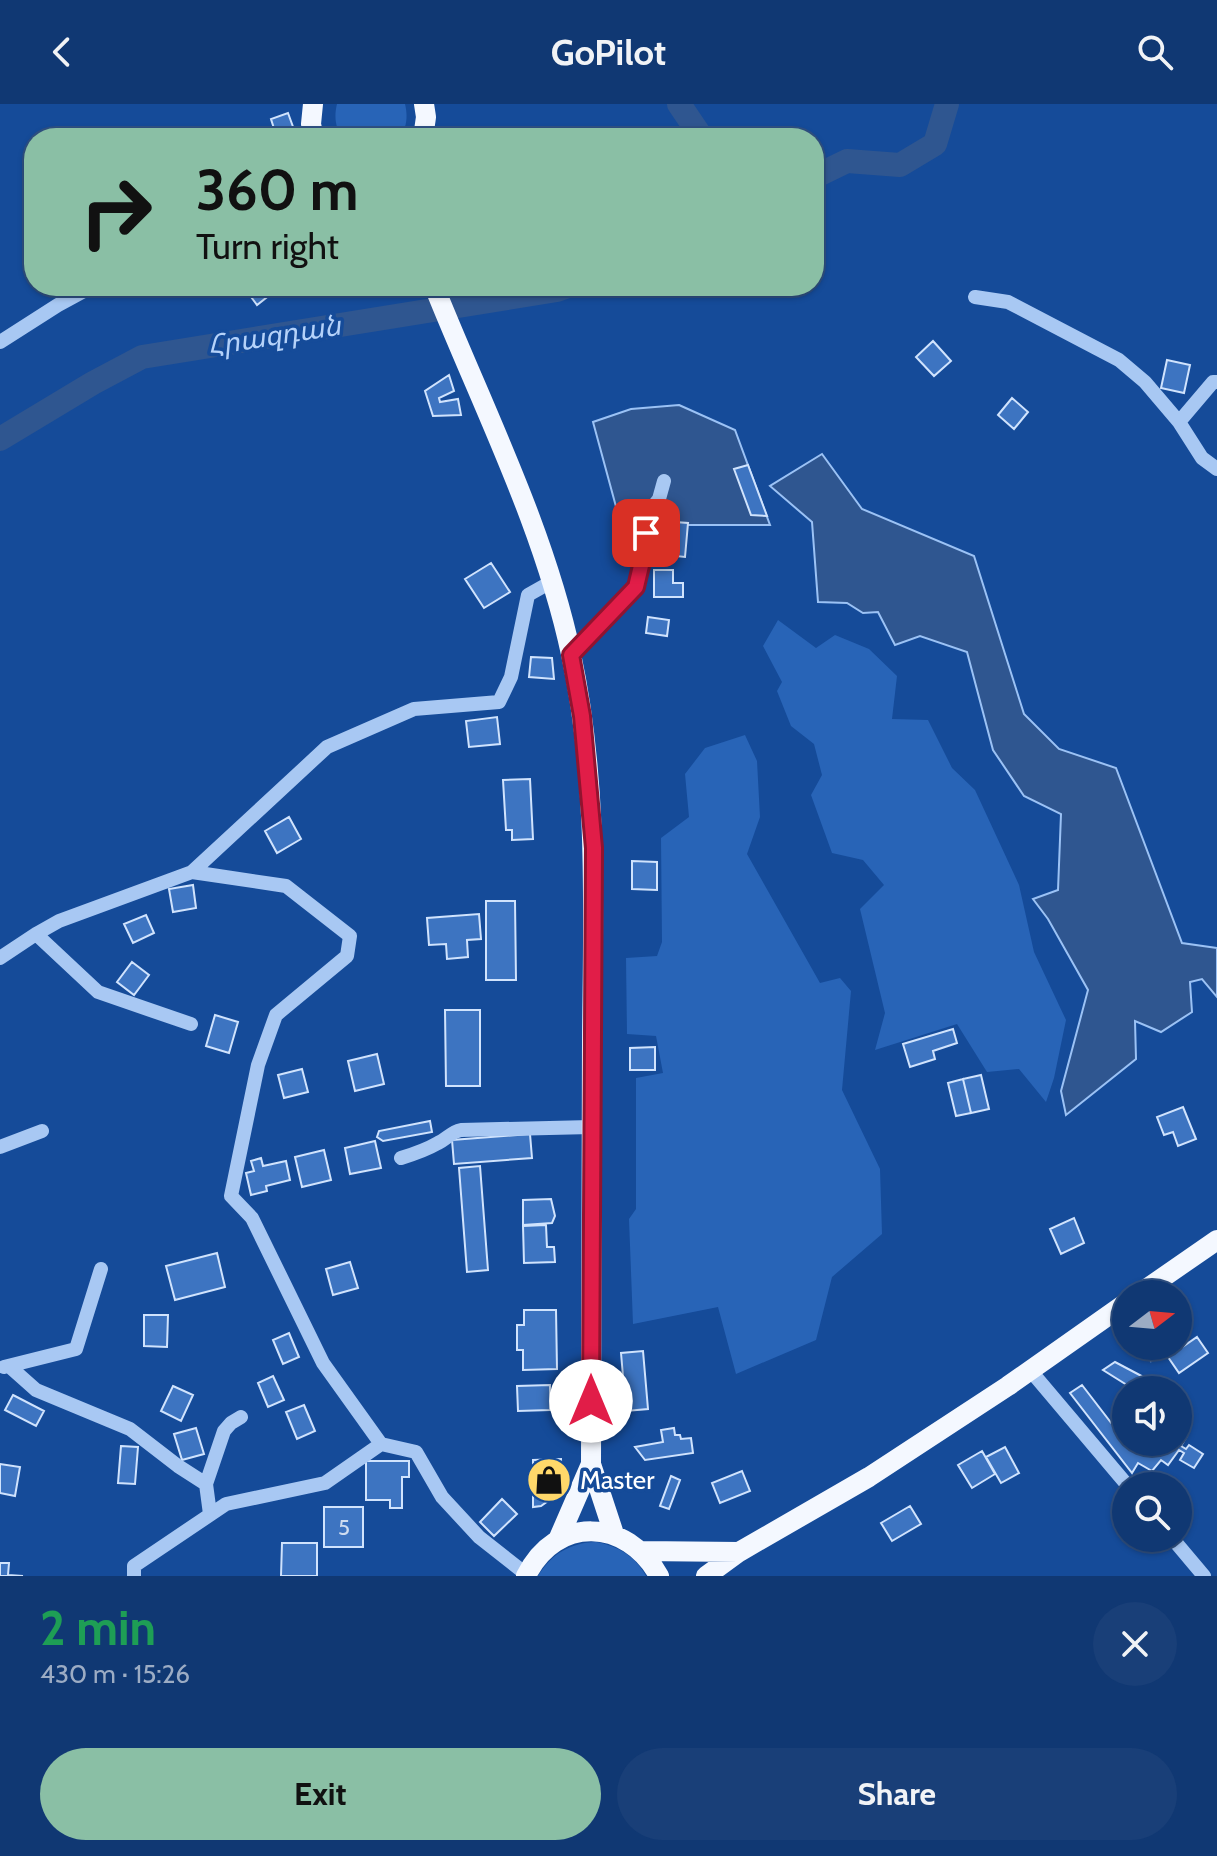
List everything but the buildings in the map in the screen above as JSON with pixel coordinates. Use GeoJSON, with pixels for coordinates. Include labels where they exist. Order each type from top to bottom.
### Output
{"type":"FeatureCollection","features":[{"type":"Feature","properties":{"kind":"main road"},"geometry":{"type":"LineString","coordinates":[[312,128],[313,104]]}},
{"type":"Feature","properties":{"kind":"main road"},"geometry":{"type":"LineString","coordinates":[[424,104],[424,128]]}},
{"type":"Feature","properties":{"kind":"main road"},"geometry":{"type":"LineString","coordinates":[[438,296],[517,486],[551,582],[571,655],[582,716],[594,848],[591,1464],[614,1534]]}},
{"type":"Feature","properties":{"kind":"main road"},"geometry":{"type":"LineString","coordinates":[[1159,1280],[1217,1240]]}},
{"type":"Feature","properties":{"kind":"main road"},"geometry":{"type":"LineString","coordinates":[[706,1576],[739,1552],[869,1477],[1112,1313]]}},
{"type":"Feature","properties":{"kind":"main road"},"geometry":{"type":"LineString","coordinates":[[558,1540],[591,1464]]}},
{"type":"Feature","properties":{"kind":"main road"},"geometry":{"type":"LineString","coordinates":[[526,1575],[534,1560],[558,1540],[575,1533],[595,1531],[614,1534],[628,1541],[651,1562],[659,1576]]}},
{"type":"Feature","properties":{"kind":"main road"},"geometry":{"type":"LineString","coordinates":[[641,1551],[739,1552]]}},
{"type":"Feature","properties":{"kind":"street"},"geometry":{"type":"LineString","coordinates":[[0,342],[75,296]]}},
{"type":"Feature","properties":{"kind":"street"},"geometry":{"type":"LineString","coordinates":[[975,297],[1008,302],[1119,360],[1145,382],[1179,422],[1202,458],[1217,469]]}},
{"type":"Feature","properties":{"kind":"street"},"geometry":{"type":"LineString","coordinates":[[1179,422],[1213,382],[1217,382]]}},
{"type":"Feature","properties":{"kind":"street"},"geometry":{"type":"LineString","coordinates":[[571,655],[636,587],[644,553],[648,513],[659,499],[664,481]]}},
{"type":"Feature","properties":{"kind":"street"},"geometry":{"type":"LineString","coordinates":[[0,958],[59,921],[192,872],[327,747],[414,709],[499,702],[511,677],[528,595],[551,582]]}},
{"type":"Feature","properties":{"kind":"street"},"geometry":{"type":"LineString","coordinates":[[192,872],[286,886],[350,936],[347,956],[276,1015],[258,1065],[231,1196],[252,1218],[323,1363],[381,1444],[416,1452],[442,1497],[479,1537],[526,1575]]}},
{"type":"Feature","properties":{"kind":"street"},"geometry":{"type":"LineString","coordinates":[[36,934],[98,992],[191,1024]]}},
{"type":"Feature","properties":{"kind":"street"},"geometry":{"type":"LineString","coordinates":[[401,1158],[416,1154],[461,1130],[591,1127]]}},
{"type":"Feature","properties":{"kind":"street"},"geometry":{"type":"LineString","coordinates":[[0,1147],[42,1131]]}},
{"type":"Feature","properties":{"kind":"street"},"geometry":{"type":"LineString","coordinates":[[5,1367],[76,1349],[101,1269]]}},
{"type":"Feature","properties":{"kind":"street"},"geometry":{"type":"LineString","coordinates":[[5,1367],[36,1390],[130,1429],[206,1484]]}},
{"type":"Feature","properties":{"kind":"street"},"geometry":{"type":"LineString","coordinates":[[1030,1370],[1116,1472]]}},
{"type":"Feature","properties":{"kind":"street"},"geometry":{"type":"LineString","coordinates":[[210,1514],[206,1484],[224,1431],[241,1417]]}},
{"type":"Feature","properties":{"kind":"street"},"geometry":{"type":"LineString","coordinates":[[134,1576],[134,1566],[226,1504],[325,1483],[381,1444]]}},
{"type":"Feature","properties":{"kind":"street"},"geometry":{"type":"LineString","coordinates":[[1184,1552],[1204,1576]]}},
{"type":"Feature","properties":{"kind":"shaded area"},"geometry":{"type":"Polygon","coordinates":[[[337,104],[405,104],[407,117],[404,128],[338,128],[337,104]]]}},
{"type":"Feature","properties":{"kind":"shaded area"},"geometry":{"type":"Polygon","coordinates":[[[679,405],[735,430],[770,525],[621,525],[593,422],[631,409],[679,405]]]}},
{"type":"Feature","properties":{"kind":"shaded area"},"geometry":{"type":"Polygon","coordinates":[[[822,454],[862,509],[974,556],[1024,714],[1059,749],[1116,768],[1182,943],[1217,948],[1217,997],[1202,979],[1190,982],[1192,1012],[1161,1032],[1135,1021],[1136,1059],[1066,1115],[1061,1091],[1088,990],[1048,919],[1033,899],[1058,890],[1061,814],[1024,796],[993,750],[967,652],[920,636],[895,645],[878,612],[863,613],[847,603],[818,602],[812,522],[770,486],[822,454]]]}},
{"type":"Feature","properties":{"kind":"shaded area"},"geometry":{"type":"Polygon","coordinates":[[[778,620],[816,648],[835,635],[869,649],[897,676],[892,719],[928,720],[952,768],[975,790],[1019,885],[1034,952],[1066,1020],[1046,1102],[1019,1069],[987,1072],[957,1024],[875,1050],[885,1013],[860,909],[884,885],[863,860],[832,853],[811,795],[822,775],[814,744],[791,726],[777,691],[782,682],[763,646],[778,620]]]}},
{"type":"Feature","properties":{"kind":"shaded area"},"geometry":{"type":"Polygon","coordinates":[[[745,735],[757,761],[760,817],[747,854],[820,983],[840,978],[851,991],[842,1090],[880,1169],[882,1234],[832,1277],[816,1340],[736,1374],[718,1307],[633,1324],[629,1219],[636,1209],[636,1078],[663,1073],[656,1036],[627,1034],[626,958],[657,956],[662,942],[661,838],[689,817],[685,774],[705,748],[745,735]]]}},
{"type":"Feature","properties":{"kind":"shaded area"},"geometry":{"type":"Polygon","coordinates":[[[596,1542],[625,1553],[646,1576],[538,1576],[562,1551],[596,1542]]]}},
{"type":"Feature","properties":{"kind":"waterway"},"geometry":{"type":"LineString","coordinates":[[679,104],[695,128]]}},
{"type":"Feature","properties":{"kind":"waterway","name":"Հրազդան"},"geometry":{"type":"LineString","coordinates":[[824,172],[847,161],[900,165],[935,144],[947,104]]}},
{"type":"Feature","properties":{"kind":"waterway","name":"Հրազդան"},"geometry":{"type":"LineString","coordinates":[[0,439],[142,357],[520,296]]}},
{"type":"Feature","properties":{"kind":"place","name":"Master"},"geometry":{"type":"Point","coordinates":[549,1480]}},
{"type":"Feature","properties":{"kind":"route"},"geometry":{"type":"LineString","coordinates":[[591,1401],[594,848],[582,716],[571,655],[636,587],[646,533]]}}]}
